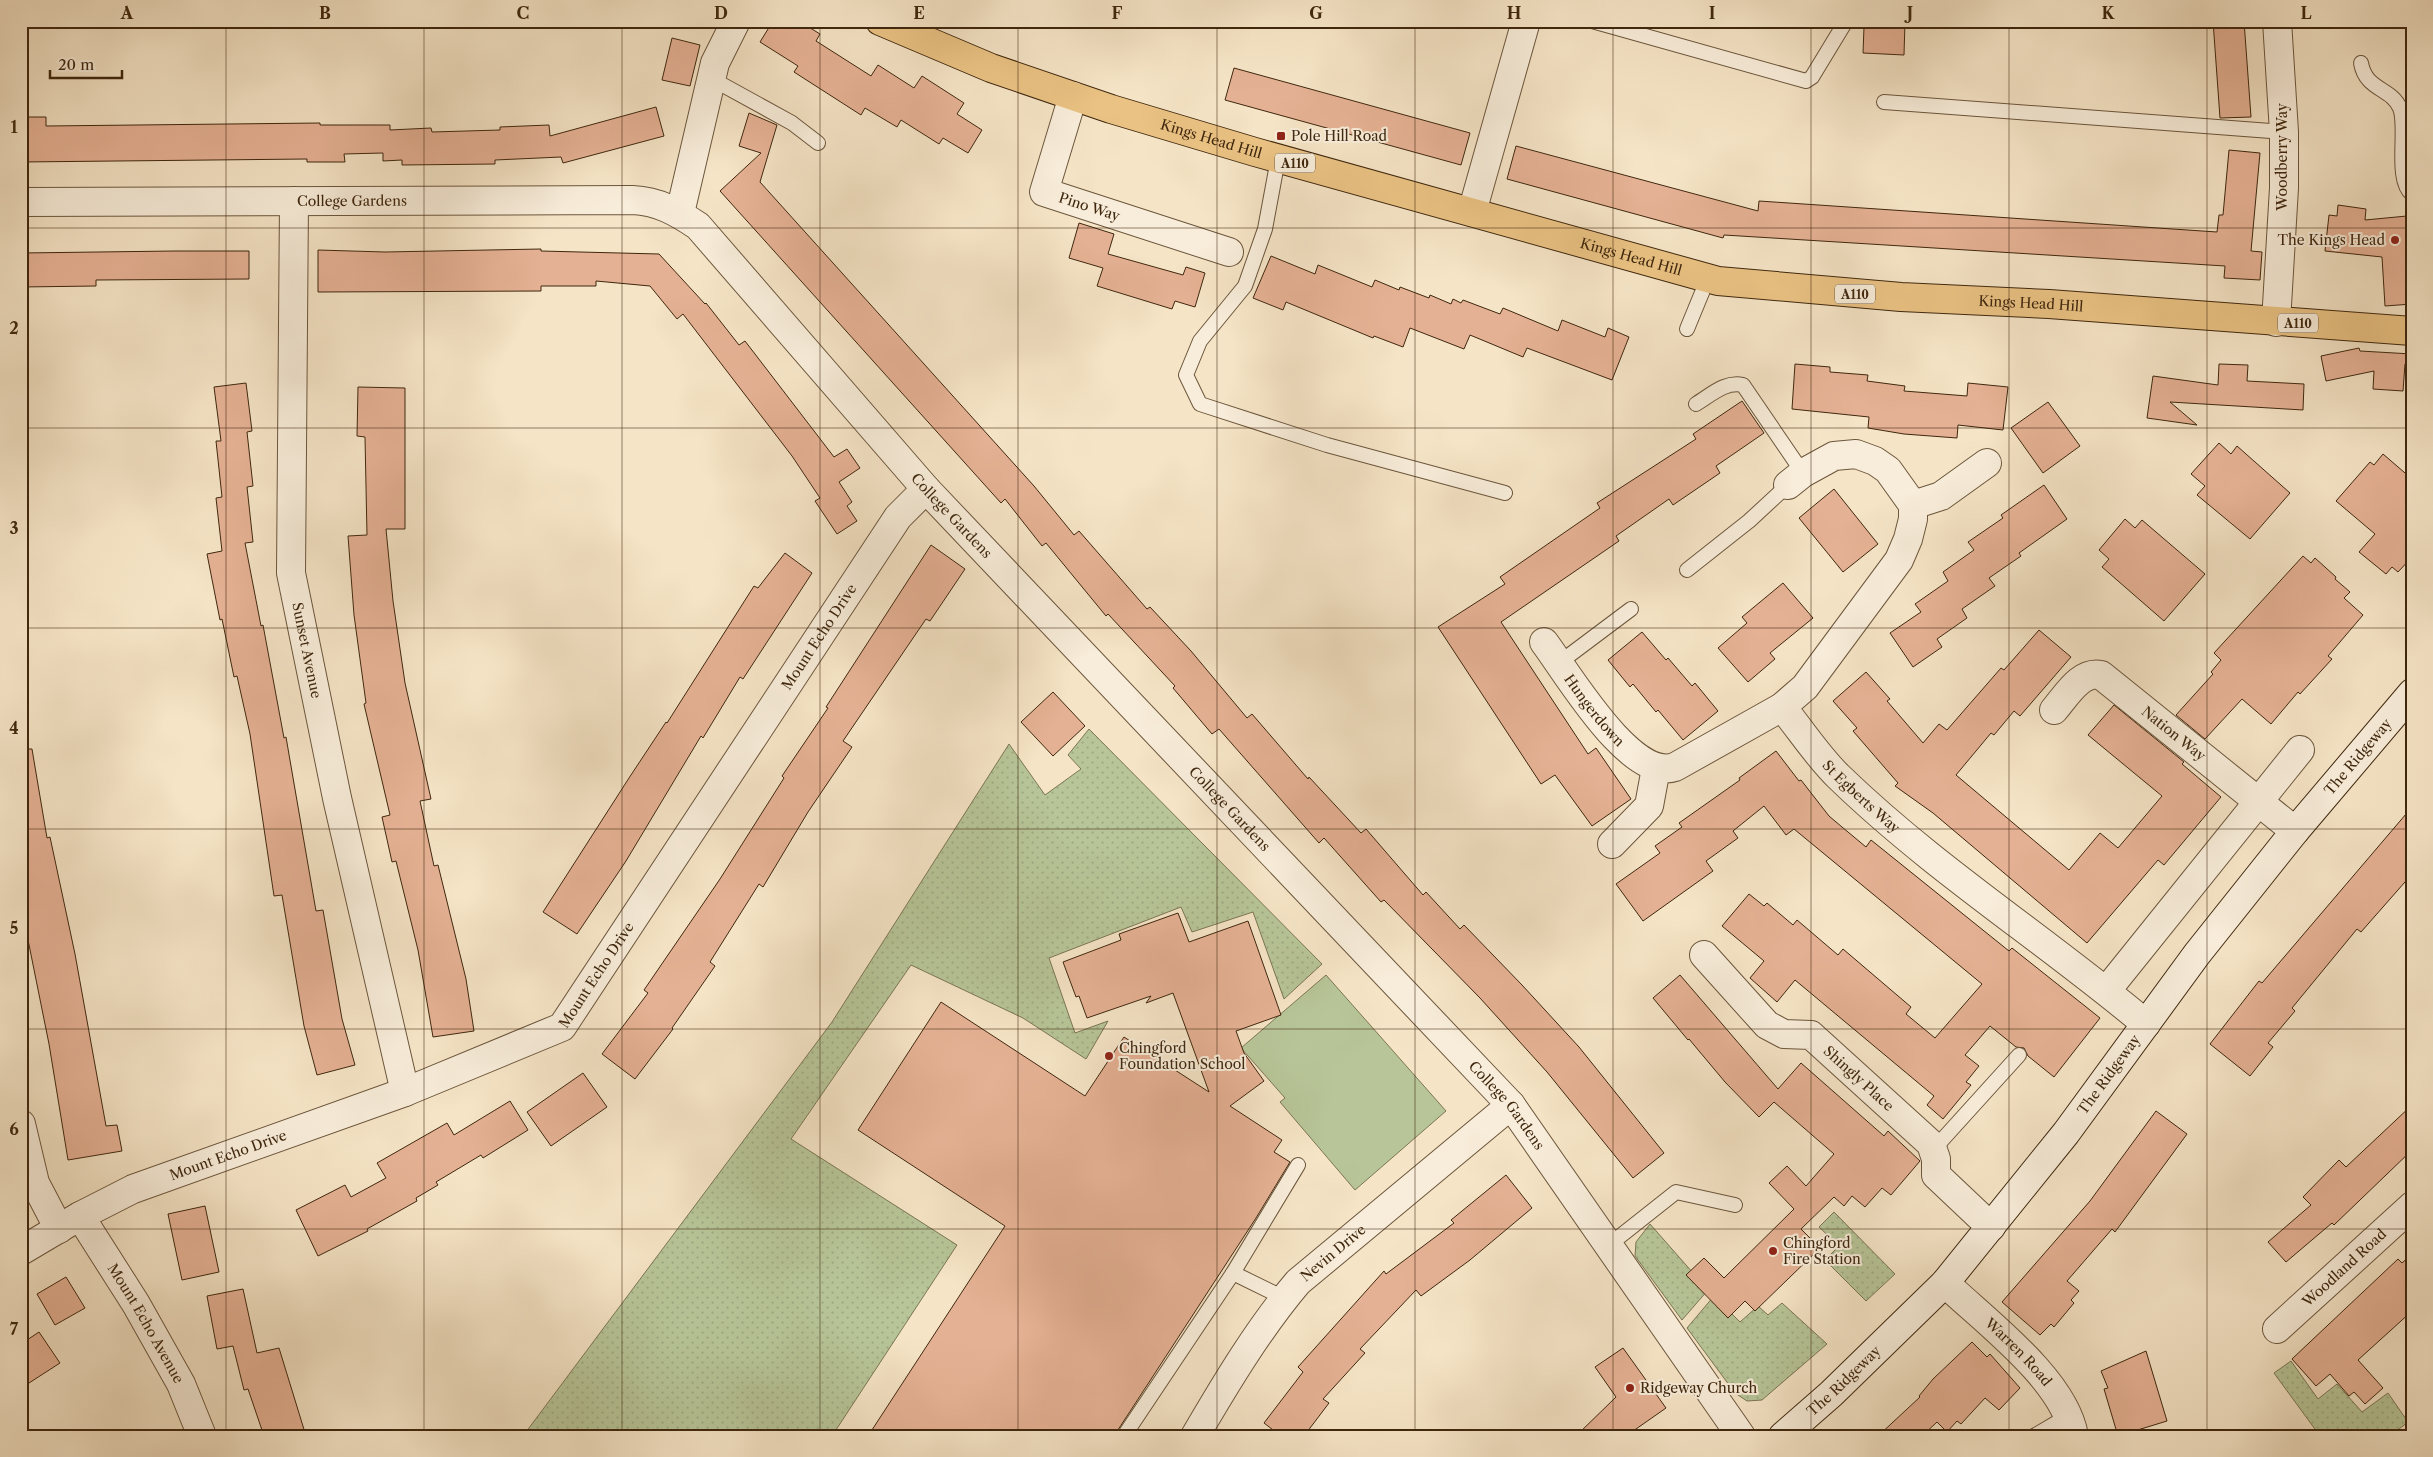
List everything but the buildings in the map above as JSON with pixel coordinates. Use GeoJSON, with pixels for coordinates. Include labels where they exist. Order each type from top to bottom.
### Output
{"type":"FeatureCollection","features":[{"type":"Feature","properties":{"kind":"main road","name":"Kings Head Hill"},"geometry":{"type":"LineString","coordinates":[[880,21],[990,68],[1073,96],[1278,159],[1708,278],[1774,288],[2049,304],[2412,331]]}},
{"type":"Feature","properties":{"kind":"street"},"geometry":{"type":"LineString","coordinates":[[680,214],[715,63],[736,21]]}},
{"type":"Feature","properties":{"kind":"street"},"geometry":{"type":"LineString","coordinates":[[1472,212],[1526,21]]}},
{"type":"Feature","properties":{"kind":"street","name":"Woodberry Way"},"geometry":{"type":"LineString","coordinates":[[2276,21],[2284,132],[2284,188],[2276,322]]}},
{"type":"Feature","properties":{"kind":"street","name":"Pino Way"},"geometry":{"type":"LineString","coordinates":[[1073,96],[1044,192],[1229,252]]}},
{"type":"Feature","properties":{"kind":"street","name":"College Gardens"},"geometry":{"type":"LineString","coordinates":[[21,202],[633,200],[651,201],[680,214],[698,226],[926,489],[1511,1105],[1741,1436]]}},
{"type":"Feature","properties":{"kind":"street","name":"Sunset Avenue"},"geometry":{"type":"LineString","coordinates":[[294,201],[291,573],[337,798],[405,1092]]}},
{"type":"Feature","properties":{"kind":"street"},"geometry":{"type":"LineString","coordinates":[[1612,844],[1649,806],[1656,768],[1666,770],[1675,767],[1782,707],[1805,688],[1899,560],[1913,519],[1913,505],[1888,470],[1875,461],[1856,454],[1834,456],[1795,479]]}},
{"type":"Feature","properties":{"kind":"street"},"geometry":{"type":"LineString","coordinates":[[1913,505],[1941,496],[1987,464]]}},
{"type":"Feature","properties":{"kind":"street","name":"Mount Echo Drive"},"geometry":{"type":"LineString","coordinates":[[21,1251],[69,1222],[133,1188],[405,1092],[562,1027],[898,517],[926,489]]}},
{"type":"Feature","properties":{"kind":"street","name":"Hungerdown"},"geometry":{"type":"LineString","coordinates":[[1552,652],[1614,738],[1634,757],[1656,768]]}},
{"type":"Feature","properties":{"kind":"street","name":"Nation Way"},"geometry":{"type":"LineString","coordinates":[[2054,710],[2082,678],[2091,673],[2101,675],[2295,831]]}},
{"type":"Feature","properties":{"kind":"street","name":"The Ridgeway"},"geometry":{"type":"LineString","coordinates":[[1783,1436],[1832,1394],[1944,1283],[2066,1134],[2197,954],[2295,831],[2412,693]]}},
{"type":"Feature","properties":{"kind":"street","name":"St Egberts Way"},"geometry":{"type":"LineString","coordinates":[[1782,707],[1838,776],[1921,849],[2107,990],[2146,1024]]}},
{"type":"Feature","properties":{"kind":"street"},"geometry":{"type":"LineString","coordinates":[[2107,990],[2260,803],[2300,750]]}},
{"type":"Feature","properties":{"kind":"street","name":"Shingly Place"},"geometry":{"type":"LineString","coordinates":[[1704,955],[1767,1024],[1784,1034],[1811,1035],[1931,1144],[1933,1150]]}},
{"type":"Feature","properties":{"kind":"street","name":"Nevin Drive"},"geometry":{"type":"LineString","coordinates":[[1195,1436],[1218,1397],[1284,1298],[1298,1282],[1511,1105]]}},
{"type":"Feature","properties":{"kind":"street","name":"Mount Echo Avenue"},"geometry":{"type":"LineString","coordinates":[[21,1124],[34,1183],[69,1222],[136,1304],[182,1384],[202,1436]]}},
{"type":"Feature","properties":{"kind":"street"},"geometry":{"type":"LineString","coordinates":[[1933,1150],[1936,1175],[1991,1227]]}},
{"type":"Feature","properties":{"kind":"street","name":"Woodland Road"},"geometry":{"type":"LineString","coordinates":[[2276,1329],[2412,1206]]}},
{"type":"Feature","properties":{"kind":"street","name":"Warren Road"},"geometry":{"type":"LineString","coordinates":[[1944,1283],[2032,1364],[2053,1390],[2071,1426]]}},
{"type":"Feature","properties":{"kind":"lane"},"geometry":{"type":"LineString","coordinates":[[1592,21],[1806,80],[1812,77],[1846,21]]}},
{"type":"Feature","properties":{"kind":"lane"},"geometry":{"type":"LineString","coordinates":[[2361,63],[2363,73],[2371,84],[2389,95],[2400,108],[2404,180],[2412,194]]}},
{"type":"Feature","properties":{"kind":"lane"},"geometry":{"type":"LineString","coordinates":[[712,79],[792,123],[818,143]]}},
{"type":"Feature","properties":{"kind":"lane"},"geometry":{"type":"LineString","coordinates":[[1884,102],[2284,132]]}},
{"type":"Feature","properties":{"kind":"lane"},"geometry":{"type":"LineString","coordinates":[[1278,159],[1266,229],[1245,286],[1200,341],[1186,375],[1200,404],[1327,445],[1505,493]]}},
{"type":"Feature","properties":{"kind":"lane"},"geometry":{"type":"LineString","coordinates":[[1687,329],[1708,278]]}},
{"type":"Feature","properties":{"kind":"lane"},"geometry":{"type":"LineString","coordinates":[[1687,570],[1749,521],[1795,479],[1743,385],[1735,383],[1725,385],[1696,404]]}},
{"type":"Feature","properties":{"kind":"lane"},"geometry":{"type":"LineString","coordinates":[[1552,652],[1631,609]]}},
{"type":"Feature","properties":{"kind":"lane"},"geometry":{"type":"LineString","coordinates":[[1933,1150],[2019,1055]]}},
{"type":"Feature","properties":{"kind":"lane"},"geometry":{"type":"LineString","coordinates":[[1124,1436],[1233,1273],[1298,1165]]}},
{"type":"Feature","properties":{"kind":"lane"},"geometry":{"type":"LineString","coordinates":[[1609,1245],[1676,1192],[1735,1205]]}},
{"type":"Feature","properties":{"kind":"lane"},"geometry":{"type":"LineString","coordinates":[[1233,1273],[1284,1298]]}},
{"type":"Feature","properties":{"kind":"lane"},"geometry":{"type":"LineString","coordinates":[[2034,1436],[2071,1426]]}},
{"type":"Feature","properties":{"kind":"green space"},"geometry":{"type":"Polygon","coordinates":[[[1089,729],[1322,964],[1284,999],[1253,912],[1192,932],[1181,907],[1049,958],[1075,1033],[1108,1021],[1086,1059],[1023,1018],[911,965],[791,1139],[957,1245],[832,1436],[523,1436],[832,1022],[1009,744],[1045,795],[1081,769],[1068,755],[1089,729]]]}},
{"type":"Feature","properties":{"kind":"green space"},"geometry":{"type":"Polygon","coordinates":[[[1326,975],[1446,1111],[1355,1190],[1280,1102],[1285,1098],[1241,1048],[1326,975]]]}},
{"type":"Feature","properties":{"kind":"green space"},"geometry":{"type":"Polygon","coordinates":[[[1834,1212],[1895,1274],[1866,1301],[1825,1260],[1839,1246],[1819,1227],[1834,1212]]]}},
{"type":"Feature","properties":{"kind":"green space"},"geometry":{"type":"Polygon","coordinates":[[[1650,1224],[1708,1290],[1682,1320],[1635,1256],[1636,1242],[1650,1224]]]}},
{"type":"Feature","properties":{"kind":"green space"},"geometry":{"type":"Polygon","coordinates":[[[1714,1296],[1740,1322],[1758,1306],[1768,1315],[1782,1303],[1827,1344],[1762,1400],[1747,1401],[1735,1393],[1687,1328],[1714,1296]]]}},
{"type":"Feature","properties":{"kind":"green space"},"geometry":{"type":"Polygon","coordinates":[[[2291,1361],[2318,1399],[2337,1384],[2362,1412],[2388,1393],[2408,1422],[2390,1436],[2320,1436],[2274,1373],[2291,1361]]]}},
{"type":"Feature","properties":{"kind":"place","name":"Pole Hill Road"},"geometry":{"type":"Point","coordinates":[1281,136]}},
{"type":"Feature","properties":{"kind":"place","name":"The Kings Head"},"geometry":{"type":"Point","coordinates":[2395,240]}},
{"type":"Feature","properties":{"kind":"place","name":"Chingford Foundation School"},"geometry":{"type":"Point","coordinates":[1109,1056]}},
{"type":"Feature","properties":{"kind":"place","name":"Chingford Fire Station"},"geometry":{"type":"Point","coordinates":[1773,1251]}},
{"type":"Feature","properties":{"kind":"place","name":"Ridgeway Church"},"geometry":{"type":"Point","coordinates":[1630,1388]}}]}
